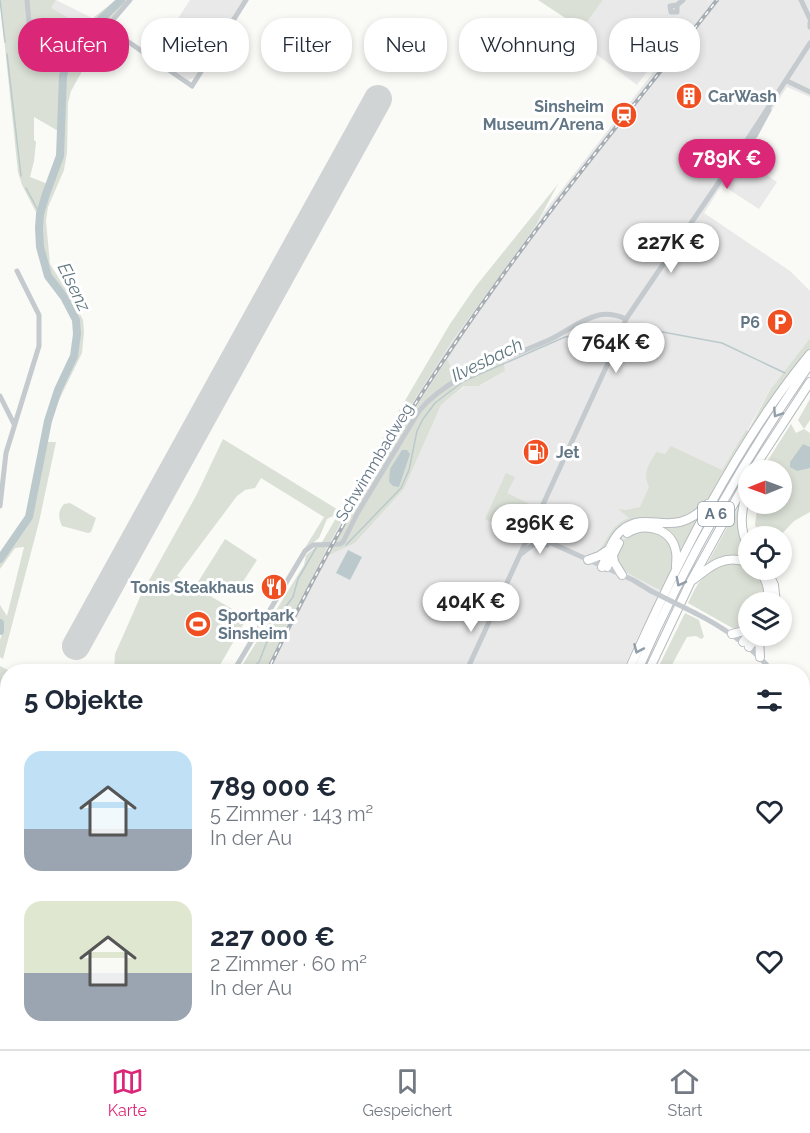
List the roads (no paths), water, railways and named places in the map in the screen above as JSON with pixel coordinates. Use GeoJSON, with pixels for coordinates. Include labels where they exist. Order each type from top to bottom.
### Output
{"type":"FeatureCollection","features":[{"type":"Feature","properties":{"kind":"highway"},"geometry":{"type":"LineString","coordinates":[[632,664],[675,571],[717,494],[781,392],[810,354]]}},
{"type":"Feature","properties":{"kind":"highway","name":"A 6"},"geometry":{"type":"LineString","coordinates":[[641,664],[673,594],[711,524],[772,421],[810,364]]}},
{"type":"Feature","properties":{"kind":"highway"},"geometry":{"type":"LineString","coordinates":[[759,460],[810,382]]}},
{"type":"Feature","properties":{"kind":"highway"},"geometry":{"type":"LineString","coordinates":[[604,568],[622,530],[633,524],[649,522],[671,524],[686,521],[698,514],[717,494]]}},
{"type":"Feature","properties":{"kind":"highway","name":"A 6"},"geometry":{"type":"LineString","coordinates":[[652,664],[690,583],[738,497]]}},
{"type":"Feature","properties":{"kind":"highway"},"geometry":{"type":"LineString","coordinates":[[588,560],[612,551],[628,532],[643,527],[663,532],[673,543],[676,552],[675,571]]}},
{"type":"Feature","properties":{"kind":"highway"},"geometry":{"type":"LineString","coordinates":[[612,551],[614,562],[622,576]]}},
{"type":"Feature","properties":{"kind":"highway"},"geometry":{"type":"LineString","coordinates":[[690,583],[712,566],[725,560],[738,559]]}},
{"type":"Feature","properties":{"kind":"highway"},"geometry":{"type":"LineString","coordinates":[[732,634],[738,632]]}},
{"type":"Feature","properties":{"kind":"highway"},"geometry":{"type":"LineString","coordinates":[[759,646],[760,657]]}},
{"type":"Feature","properties":{"kind":"street"},"geometry":{"type":"LineString","coordinates":[[27,0],[29,18]]}},
{"type":"Feature","properties":{"kind":"street"},"geometry":{"type":"LineString","coordinates":[[130,0],[107,27],[192,86],[246,0]]}},
{"type":"Feature","properties":{"kind":"street"},"geometry":{"type":"LineString","coordinates":[[677,5],[683,0]]}},
{"type":"Feature","properties":{"kind":"street"},"geometry":{"type":"LineString","coordinates":[[802,0],[810,11]]}},
{"type":"Feature","properties":{"kind":"street"},"geometry":{"type":"LineString","coordinates":[[802,0],[810,23]]}},
{"type":"Feature","properties":{"kind":"street"},"geometry":{"type":"LineString","coordinates":[[470,664],[626,319],[787,81],[810,43]]}},
{"type":"Feature","properties":{"kind":"street"},"geometry":{"type":"LineString","coordinates":[[787,81],[810,92]]}},
{"type":"Feature","properties":{"kind":"street"},"geometry":{"type":"LineString","coordinates":[[0,506],[6,453],[39,346],[39,315],[17,271]]}},
{"type":"Feature","properties":{"kind":"street","name":"Schwimmbadweg"},"geometry":{"type":"LineString","coordinates":[[238,664],[305,551],[313,545],[343,542],[370,492],[429,398],[457,380],[553,338],[587,319],[608,314],[626,319]]}},
{"type":"Feature","properties":{"kind":"street"},"geometry":{"type":"LineString","coordinates":[[0,396],[14,424]]}},
{"type":"Feature","properties":{"kind":"street"},"geometry":{"type":"LineString","coordinates":[[529,533],[622,576],[738,637]]}},
{"type":"Feature","properties":{"kind":"street"},"geometry":{"type":"LineString","coordinates":[[519,556],[538,543],[560,549]]}},
{"type":"Feature","properties":{"kind":"street"},"geometry":{"type":"LineString","coordinates":[[751,646],[766,664]]}},
{"type":"Feature","properties":{"kind":"waterway"},"geometry":{"type":"LineString","coordinates":[[0,0],[5,42]]}},
{"type":"Feature","properties":{"kind":"waterway","name":"Elsenz"},"geometry":{"type":"LineString","coordinates":[[0,559],[29,517],[48,421],[58,390],[74,356],[77,334],[76,320],[64,297],[48,276],[40,247],[40,214],[60,156],[63,76],[68,58],[84,42],[94,26],[121,0]]}},
{"type":"Feature","properties":{"kind":"waterway"},"geometry":{"type":"LineString","coordinates":[[7,54],[21,176]]}},
{"type":"Feature","properties":{"kind":"waterway"},"geometry":{"type":"LineString","coordinates":[[26,188],[40,214]]}},
{"type":"Feature","properties":{"kind":"waterway","name":"Ilvesbach"},"geometry":{"type":"LineString","coordinates":[[623,329],[641,328],[722,343],[785,373]]}},
{"type":"Feature","properties":{"kind":"waterway","name":"Ilvesbach"},"geometry":{"type":"LineString","coordinates":[[346,545],[401,488],[409,470],[417,431],[435,403],[464,381],[565,337],[618,330]]}},
{"type":"Feature","properties":{"kind":"waterway","name":"Ilvesbach"},"geometry":{"type":"LineString","coordinates":[[257,664],[275,621],[293,597],[298,579],[316,548]]}},
{"type":"Feature","properties":{"kind":"waterway"},"geometry":{"type":"LineString","coordinates":[[282,615],[290,616]]}},
{"type":"Feature","properties":{"kind":"waterway","name":"Elsenz"},"geometry":{"type":"LineString","coordinates":[[0,623],[0,631]]}},
{"type":"Feature","properties":{"kind":"railway"},"geometry":{"type":"LineString","coordinates":[[271,664],[374,470],[435,373],[500,279],[553,208],[717,0]]}},
{"type":"Feature","properties":{"kind":"place","name":"CarWash"},"geometry":{"type":"Point","coordinates":[689,96]}},
{"type":"Feature","properties":{"kind":"place","name":"Sinsheim Museum/Arena"},"geometry":{"type":"Point","coordinates":[624,115]}},
{"type":"Feature","properties":{"kind":"place","name":"P6"},"geometry":{"type":"Point","coordinates":[780,322]}},
{"type":"Feature","properties":{"kind":"place","name":"Jet"},"geometry":{"type":"Point","coordinates":[536,452]}},
{"type":"Feature","properties":{"kind":"place","name":"Tonis Steakhaus"},"geometry":{"type":"Point","coordinates":[274,587]}},
{"type":"Feature","properties":{"kind":"place","name":"Sportpark Sinsheim"},"geometry":{"type":"Point","coordinates":[198,624]}}]}
